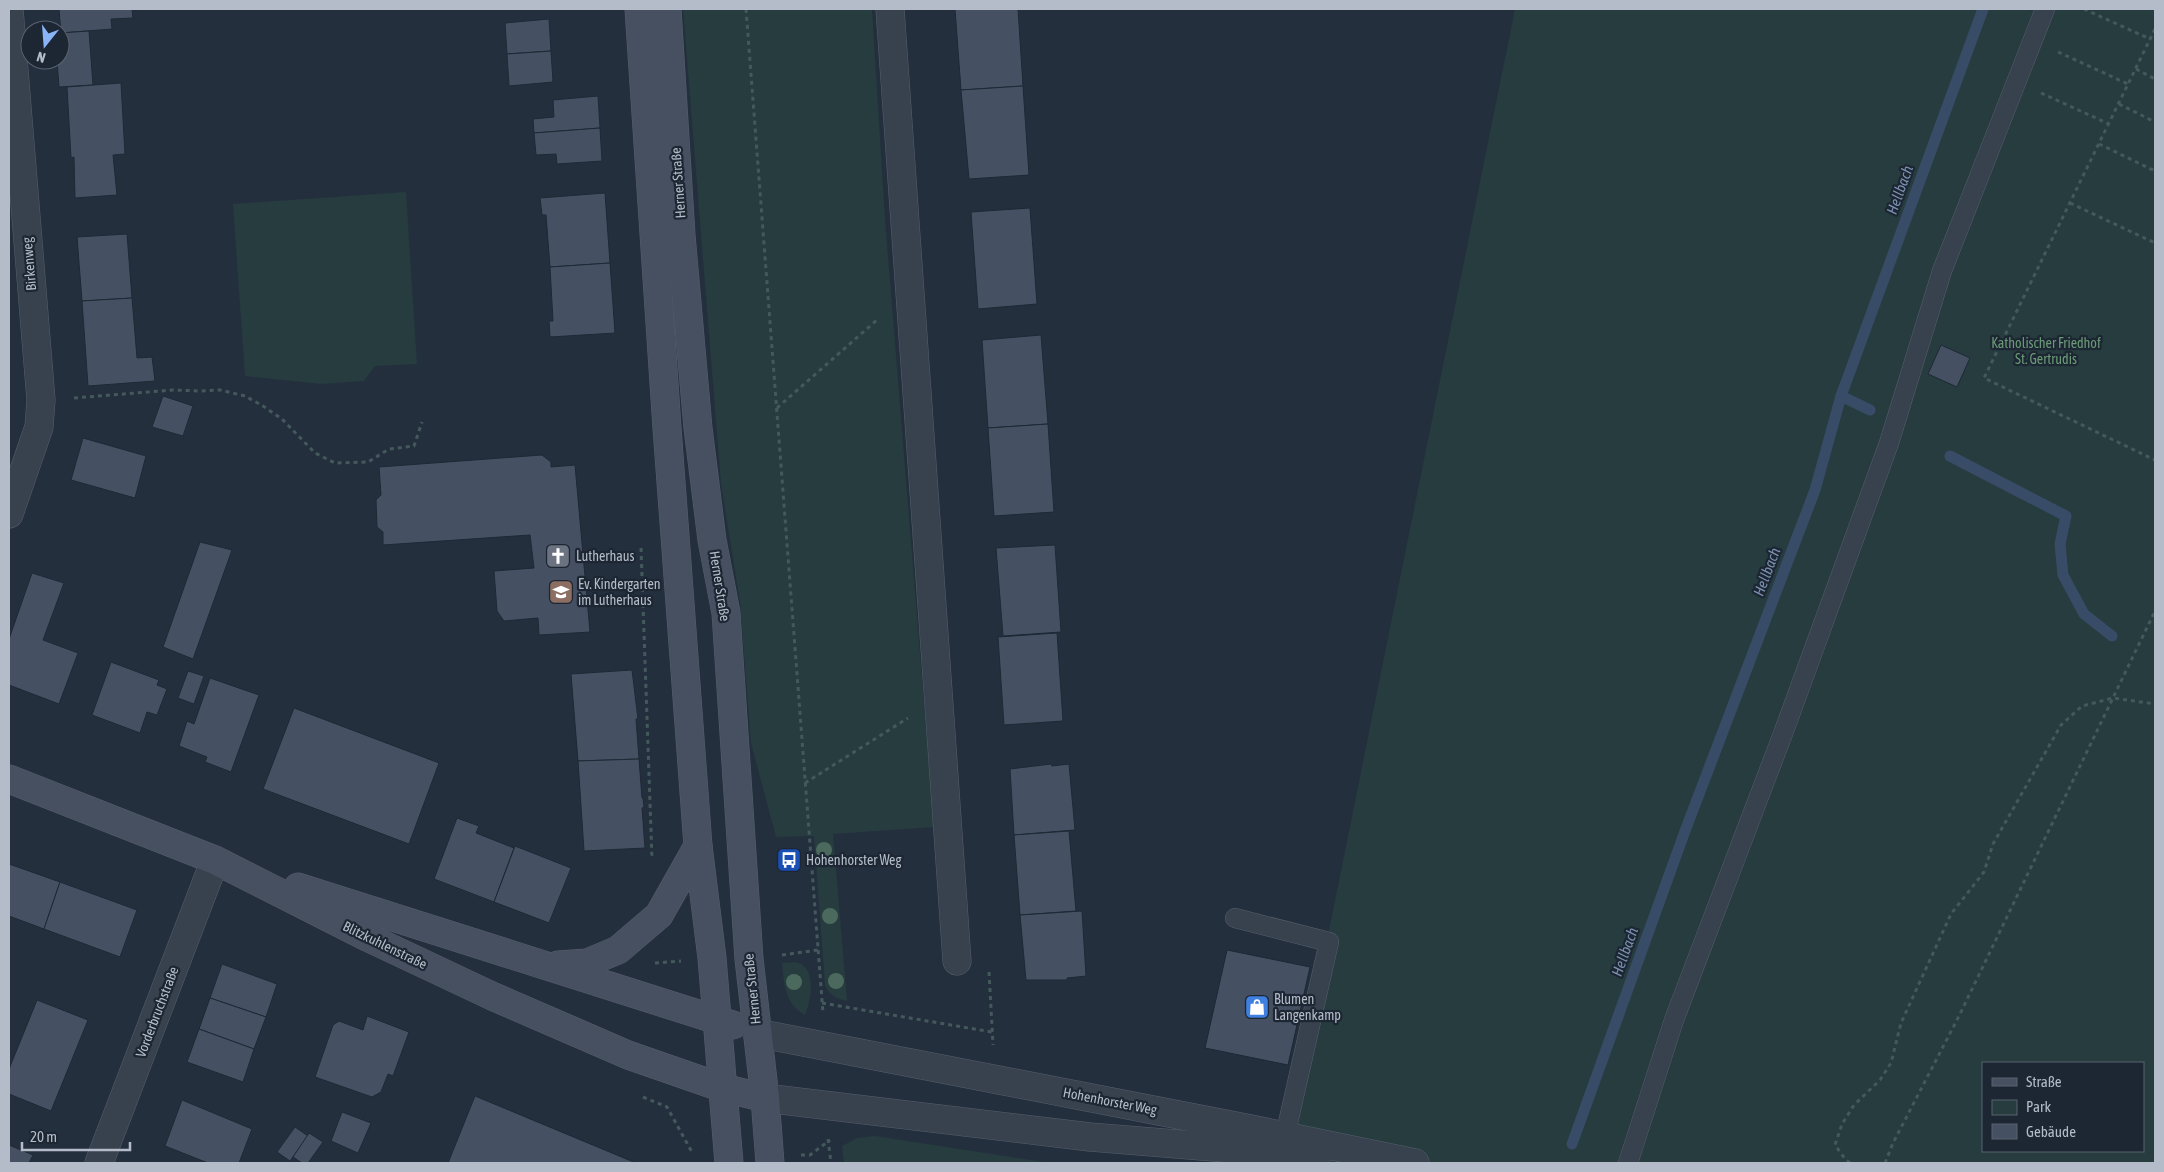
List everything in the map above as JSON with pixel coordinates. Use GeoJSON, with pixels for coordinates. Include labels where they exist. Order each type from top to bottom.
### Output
{"type":"FeatureCollection","features":[{"type":"Feature","properties":{"kind":"main road","name":"Herner Straße"},"geometry":{"type":"LineString","coordinates":[[639,9],[667,428],[698,846],[718,1020],[729,1163]]}},
{"type":"Feature","properties":{"kind":"main road","name":"Herner Straße"},"geometry":{"type":"LineString","coordinates":[[667,9],[681,235],[698,428],[712,540],[726,613],[749,959],[765,1098],[770,1163]]}},
{"type":"Feature","properties":{"kind":"main road","name":"Blitzkuhlenstraße"},"geometry":{"type":"LineString","coordinates":[[9,779],[216,860],[363,935],[484,992],[643,1060],[723,1088],[765,1098]]}},
{"type":"Feature","properties":{"kind":"main road"},"geometry":{"type":"LineString","coordinates":[[549,966],[587,962],[618,950],[659,915],[698,846]]}},
{"type":"Feature","properties":{"kind":"main road"},"geometry":{"type":"LineString","coordinates":[[216,860],[718,1020]]}},
{"type":"Feature","properties":{"kind":"main road","name":"Hohenhorster Weg"},"geometry":{"type":"LineString","coordinates":[[718,1020],[757,1033]]}},
{"type":"Feature","properties":{"kind":"street","name":"Birkenweg"},"geometry":{"type":"LineString","coordinates":[[9,9],[41,400],[39,427],[9,514]]}},
{"type":"Feature","properties":{"kind":"street"},"geometry":{"type":"LineString","coordinates":[[890,9],[957,961]]}},
{"type":"Feature","properties":{"kind":"street","name":"Vorderbruchstraße"},"geometry":{"type":"LineString","coordinates":[[99,1163],[216,860]]}},
{"type":"Feature","properties":{"kind":"street","name":"Hohenhorster Weg"},"geometry":{"type":"LineString","coordinates":[[757,1033],[994,1078],[1415,1163]]}},
{"type":"Feature","properties":{"kind":"street"},"geometry":{"type":"LineString","coordinates":[[765,1098],[1090,1137],[1238,1149],[1316,1163]]}},
{"type":"Feature","properties":{"kind":"lane"},"geometry":{"type":"LineString","coordinates":[[1628,1163],[1674,1020],[1784,731],[1890,443],[1942,271],[2046,9]]}},
{"type":"Feature","properties":{"kind":"lane"},"geometry":{"type":"LineString","coordinates":[[1235,918],[1329,942],[1286,1136]]}},
{"type":"Feature","properties":{"kind":"path"},"geometry":{"type":"LineString","coordinates":[[746,9],[822,1003],[992,1032]]}},
{"type":"Feature","properties":{"kind":"path"},"geometry":{"type":"LineString","coordinates":[[2084,9],[2150,39]]}},
{"type":"Feature","properties":{"kind":"path"},"geometry":{"type":"LineString","coordinates":[[2155,29],[1984,378],[2155,460]]}},
{"type":"Feature","properties":{"kind":"path"},"geometry":{"type":"LineString","coordinates":[[2057,51],[2128,84]]}},
{"type":"Feature","properties":{"kind":"path"},"geometry":{"type":"LineString","coordinates":[[2136,69],[2155,79]]}},
{"type":"Feature","properties":{"kind":"path"},"geometry":{"type":"LineString","coordinates":[[2039,92],[2109,124]]}},
{"type":"Feature","properties":{"kind":"path"},"geometry":{"type":"LineString","coordinates":[[2119,104],[2155,122]]}},
{"type":"Feature","properties":{"kind":"path"},"geometry":{"type":"LineString","coordinates":[[2099,144],[2155,171]]}},
{"type":"Feature","properties":{"kind":"path"},"geometry":{"type":"LineString","coordinates":[[2070,203],[2155,243]]}},
{"type":"Feature","properties":{"kind":"path"},"geometry":{"type":"LineString","coordinates":[[776,408],[884,314],[912,310]]}},
{"type":"Feature","properties":{"kind":"path"},"geometry":{"type":"LineString","coordinates":[[41,400],[173,390],[200,392],[220,390],[245,396],[264,406],[282,419],[315,453],[335,463],[368,462],[389,449],[414,446],[422,422]]}},
{"type":"Feature","properties":{"kind":"path"},"geometry":{"type":"LineString","coordinates":[[640,540],[653,858],[650,867]]}},
{"type":"Feature","properties":{"kind":"path"},"geometry":{"type":"LineString","coordinates":[[1885,1163],[1893,1143],[1959,1016],[2155,611]]}},
{"type":"Feature","properties":{"kind":"path"},"geometry":{"type":"LineString","coordinates":[[1850,1163],[1835,1144],[1842,1124],[1854,1105],[1880,1080],[1891,1063],[1901,1023],[1951,914],[1984,872],[1993,844],[2061,725],[2082,706],[2113,698],[2155,704]]}},
{"type":"Feature","properties":{"kind":"path"},"geometry":{"type":"LineString","coordinates":[[805,783],[914,714],[940,710]]}},
{"type":"Feature","properties":{"kind":"path"},"geometry":{"type":"LineString","coordinates":[[644,927],[653,948],[649,997]]}},
{"type":"Feature","properties":{"kind":"path"},"geometry":{"type":"LineString","coordinates":[[957,961],[988,958],[994,1078]]}},
{"type":"Feature","properties":{"kind":"path"},"geometry":{"type":"LineString","coordinates":[[643,1060],[634,1094],[666,1107],[693,1154]]}},
{"type":"Feature","properties":{"kind":"path"},"geometry":{"type":"LineString","coordinates":[[828,1140],[832,1163]]}},
{"type":"Feature","properties":{"kind":"green space"},"geometry":{"type":"Polygon","coordinates":[[[683,9],[872,9],[885,219],[934,827],[833,834],[847,1001],[833,996],[825,985],[814,836],[776,837],[751,743],[740,602],[721,484],[683,9]]]}},
{"type":"Feature","properties":{"kind":"green space","name":"Katholischer Friedhof St. Gertrudis"},"geometry":{"type":"Polygon","coordinates":[[[1515,9],[2155,9],[2155,1163],[1282,1163],[1515,9]]]}},
{"type":"Feature","properties":{"kind":"green space"},"geometry":{"type":"Polygon","coordinates":[[[406,192],[417,364],[375,366],[364,381],[321,384],[245,376],[233,204],[406,192]]]}},
{"type":"Feature","properties":{"kind":"green space"},"geometry":{"type":"Polygon","coordinates":[[[796,962],[803,965],[810,977],[810,1001],[805,1015],[789,999],[784,978],[782,963],[796,962]]]}},
{"type":"Feature","properties":{"kind":"green space"},"geometry":{"type":"Polygon","coordinates":[[[875,1136],[1051,1163],[844,1163],[842,1146],[857,1138],[875,1136]]]}},
{"type":"Feature","properties":{"kind":"building"},"geometry":{"type":"Polygon","coordinates":[[[59,9],[132,9],[133,18],[111,19],[112,29],[70,32],[70,20],[60,20],[59,9]]]}},
{"type":"Feature","properties":{"kind":"building"},"geometry":{"type":"Polygon","coordinates":[[[955,9],[1018,9],[1023,86],[961,90],[955,9]]]}},
{"type":"Feature","properties":{"kind":"building"},"geometry":{"type":"Polygon","coordinates":[[[549,19],[551,51],[507,54],[505,23],[549,19]]]}},
{"type":"Feature","properties":{"kind":"building"},"geometry":{"type":"Polygon","coordinates":[[[89,31],[93,85],[59,87],[58,70],[70,70],[70,32],[89,31]]]}},
{"type":"Feature","properties":{"kind":"building"},"geometry":{"type":"Polygon","coordinates":[[[551,51],[553,82],[509,86],[507,54],[551,51]]]}},
{"type":"Feature","properties":{"kind":"building"},"geometry":{"type":"Polygon","coordinates":[[[121,83],[125,154],[113,155],[117,195],[75,198],[74,157],[71,158],[67,87],[121,83]]]}},
{"type":"Feature","properties":{"kind":"building"},"geometry":{"type":"Polygon","coordinates":[[[1023,86],[1029,175],[969,179],[961,90],[1023,86]]]}},
{"type":"Feature","properties":{"kind":"building"},"geometry":{"type":"Polygon","coordinates":[[[598,96],[600,128],[534,133],[533,119],[554,117],[553,100],[598,96]]]}},
{"type":"Feature","properties":{"kind":"building"},"geometry":{"type":"Polygon","coordinates":[[[600,128],[602,161],[557,164],[556,154],[536,155],[534,133],[600,128]]]}},
{"type":"Feature","properties":{"kind":"building"},"geometry":{"type":"Polygon","coordinates":[[[605,193],[610,263],[550,267],[546,215],[542,215],[540,198],[605,193]]]}},
{"type":"Feature","properties":{"kind":"building"},"geometry":{"type":"Polygon","coordinates":[[[1030,208],[1037,304],[978,309],[971,212],[1030,208]]]}},
{"type":"Feature","properties":{"kind":"building"},"geometry":{"type":"Polygon","coordinates":[[[127,234],[132,298],[82,301],[77,237],[127,234]]]}},
{"type":"Feature","properties":{"kind":"building"},"geometry":{"type":"Polygon","coordinates":[[[610,263],[615,333],[550,337],[549,321],[553,321],[550,267],[610,263]]]}},
{"type":"Feature","properties":{"kind":"building"},"geometry":{"type":"Polygon","coordinates":[[[132,298],[137,358],[152,357],[155,381],[88,386],[82,301],[132,298]]]}},
{"type":"Feature","properties":{"kind":"building"},"geometry":{"type":"Polygon","coordinates":[[[1041,335],[1048,424],[988,428],[982,340],[1041,335]]]}},
{"type":"Feature","properties":{"kind":"building"},"geometry":{"type":"Polygon","coordinates":[[[1941,345],[1970,358],[1957,387],[1928,374],[1941,345]]]}},
{"type":"Feature","properties":{"kind":"building"},"geometry":{"type":"Polygon","coordinates":[[[163,396],[193,406],[183,436],[152,427],[163,396]]]}},
{"type":"Feature","properties":{"kind":"building"},"geometry":{"type":"Polygon","coordinates":[[[1048,424],[1054,512],[994,516],[988,428],[1048,424]]]}},
{"type":"Feature","properties":{"kind":"building"},"geometry":{"type":"Polygon","coordinates":[[[83,438],[146,456],[135,498],[71,480],[83,438]]]}},
{"type":"Feature","properties":{"kind":"building","name":"Lutherhaus"},"geometry":{"type":"Polygon","coordinates":[[[542,455],[551,462],[551,467],[575,465],[590,632],[539,635],[538,618],[504,621],[497,611],[494,571],[534,568],[530,535],[383,545],[383,532],[377,527],[376,500],[381,495],[379,467],[542,455]]]}},
{"type":"Feature","properties":{"kind":"building"},"geometry":{"type":"Polygon","coordinates":[[[200,542],[232,550],[193,659],[163,647],[200,542]]]}},
{"type":"Feature","properties":{"kind":"building"},"geometry":{"type":"Polygon","coordinates":[[[1055,545],[1061,632],[1003,636],[996,548],[1055,545]]]}},
{"type":"Feature","properties":{"kind":"building"},"geometry":{"type":"Polygon","coordinates":[[[32,573],[64,583],[43,640],[78,653],[59,704],[9,685],[9,639],[32,573]]]}},
{"type":"Feature","properties":{"kind":"building"},"geometry":{"type":"Polygon","coordinates":[[[1057,633],[1063,721],[1004,725],[998,637],[1057,633]]]}},
{"type":"Feature","properties":{"kind":"building"},"geometry":{"type":"Polygon","coordinates":[[[111,662],[159,680],[157,685],[167,689],[157,715],[147,712],[140,733],[92,715],[111,662]]]}},
{"type":"Feature","properties":{"kind":"building"},"geometry":{"type":"Polygon","coordinates":[[[632,670],[638,719],[636,719],[639,759],[578,761],[571,674],[632,670]]]}},
{"type":"Feature","properties":{"kind":"building"},"geometry":{"type":"Polygon","coordinates":[[[188,671],[204,676],[194,704],[178,698],[188,671]]]}},
{"type":"Feature","properties":{"kind":"building"},"geometry":{"type":"Polygon","coordinates":[[[210,678],[259,695],[231,772],[205,762],[207,757],[179,746],[187,721],[194,724],[210,678]]]}},
{"type":"Feature","properties":{"kind":"building"},"geometry":{"type":"Polygon","coordinates":[[[294,708],[439,763],[409,844],[263,789],[294,708]]]}},
{"type":"Feature","properties":{"kind":"building"},"geometry":{"type":"Polygon","coordinates":[[[639,759],[644,807],[642,808],[645,848],[584,851],[578,761],[639,759]]]}},
{"type":"Feature","properties":{"kind":"building"},"geometry":{"type":"Polygon","coordinates":[[[1051,764],[1052,766],[1069,764],[1075,830],[1014,835],[1010,769],[1051,764]]]}},
{"type":"Feature","properties":{"kind":"building"},"geometry":{"type":"Polygon","coordinates":[[[457,818],[479,826],[476,833],[514,848],[494,902],[434,879],[457,818]]]}},
{"type":"Feature","properties":{"kind":"building"},"geometry":{"type":"Polygon","coordinates":[[[1069,831],[1076,911],[1020,915],[1014,835],[1069,831]]]}},
{"type":"Feature","properties":{"kind":"building"},"geometry":{"type":"Polygon","coordinates":[[[515,846],[571,868],[549,923],[494,902],[515,846]]]}},
{"type":"Feature","properties":{"kind":"building"},"geometry":{"type":"Polygon","coordinates":[[[9,864],[60,882],[44,929],[9,916],[9,864]]]}},
{"type":"Feature","properties":{"kind":"building"},"geometry":{"type":"Polygon","coordinates":[[[60,882],[137,910],[120,957],[44,929],[60,882]]]}},
{"type":"Feature","properties":{"kind":"building"},"geometry":{"type":"Polygon","coordinates":[[[1082,911],[1086,976],[1067,978],[1067,980],[1026,980],[1020,915],[1082,911]]]}},
{"type":"Feature","properties":{"kind":"building","name":"Blumen Langenkamp"},"geometry":{"type":"Polygon","coordinates":[[[1227,950],[1310,967],[1288,1065],[1205,1048],[1227,950]]]}},
{"type":"Feature","properties":{"kind":"building"},"geometry":{"type":"Polygon","coordinates":[[[222,964],[277,984],[266,1017],[210,998],[222,964]]]}},
{"type":"Feature","properties":{"kind":"building"},"geometry":{"type":"Polygon","coordinates":[[[210,998],[266,1017],[254,1049],[199,1029],[210,998]]]}},
{"type":"Feature","properties":{"kind":"building"},"geometry":{"type":"Polygon","coordinates":[[[37,1000],[88,1020],[51,1111],[9,1094],[9,1069],[37,1000]]]}},
{"type":"Feature","properties":{"kind":"building"},"geometry":{"type":"Polygon","coordinates":[[[367,1016],[409,1032],[393,1076],[388,1074],[381,1092],[372,1097],[315,1077],[333,1025],[339,1021],[363,1030],[367,1016]]]}},
{"type":"Feature","properties":{"kind":"building"},"geometry":{"type":"Polygon","coordinates":[[[199,1029],[254,1049],[243,1082],[187,1062],[199,1029]]]}},
{"type":"Feature","properties":{"kind":"building"},"geometry":{"type":"Polygon","coordinates":[[[475,1096],[636,1163],[448,1163],[475,1096]]]}},
{"type":"Feature","properties":{"kind":"building"},"geometry":{"type":"Polygon","coordinates":[[[182,1100],[252,1129],[239,1163],[208,1163],[165,1146],[182,1100]]]}},
{"type":"Feature","properties":{"kind":"building"},"geometry":{"type":"Polygon","coordinates":[[[342,1112],[371,1123],[358,1153],[331,1141],[342,1112]]]}},
{"type":"Feature","properties":{"kind":"building"},"geometry":{"type":"Polygon","coordinates":[[[295,1127],[308,1136],[290,1161],[277,1152],[295,1127]]]}},
{"type":"Feature","properties":{"kind":"building"},"geometry":{"type":"Polygon","coordinates":[[[309,1133],[323,1142],[308,1163],[302,1163],[293,1157],[309,1133]]]}},
{"type":"Feature","properties":{"kind":"building"},"geometry":{"type":"Polygon","coordinates":[[[9,1145],[33,1155],[29,1163],[9,1163],[9,1145]]]}},
{"type":"Feature","properties":{"kind":"waterway","name":"Hellbach"},"geometry":{"type":"LineString","coordinates":[[1572,1144],[1685,831],[1815,490],[1841,396],[1983,9]]}},
{"type":"Feature","properties":{"kind":"waterway"},"geometry":{"type":"LineString","coordinates":[[1841,396],[1870,410]]}},
{"type":"Feature","properties":{"kind":"waterway"},"geometry":{"type":"LineString","coordinates":[[1950,456],[2066,516],[2060,544],[2063,575],[2084,614],[2112,636]]}},
{"type":"Feature","properties":{"kind":"place","name":"Lutherhaus"},"geometry":{"type":"Point","coordinates":[558,556]}},
{"type":"Feature","properties":{"kind":"place","name":"Ev. Kindergarten im Lutherhaus"},"geometry":{"type":"Point","coordinates":[561,592]}},
{"type":"Feature","properties":{"kind":"place","name":"Hohenhorster Weg"},"geometry":{"type":"Point","coordinates":[789,860]}},
{"type":"Feature","properties":{"kind":"place","name":"Blumen Langenkamp"},"geometry":{"type":"Point","coordinates":[1257,1007]}}]}
